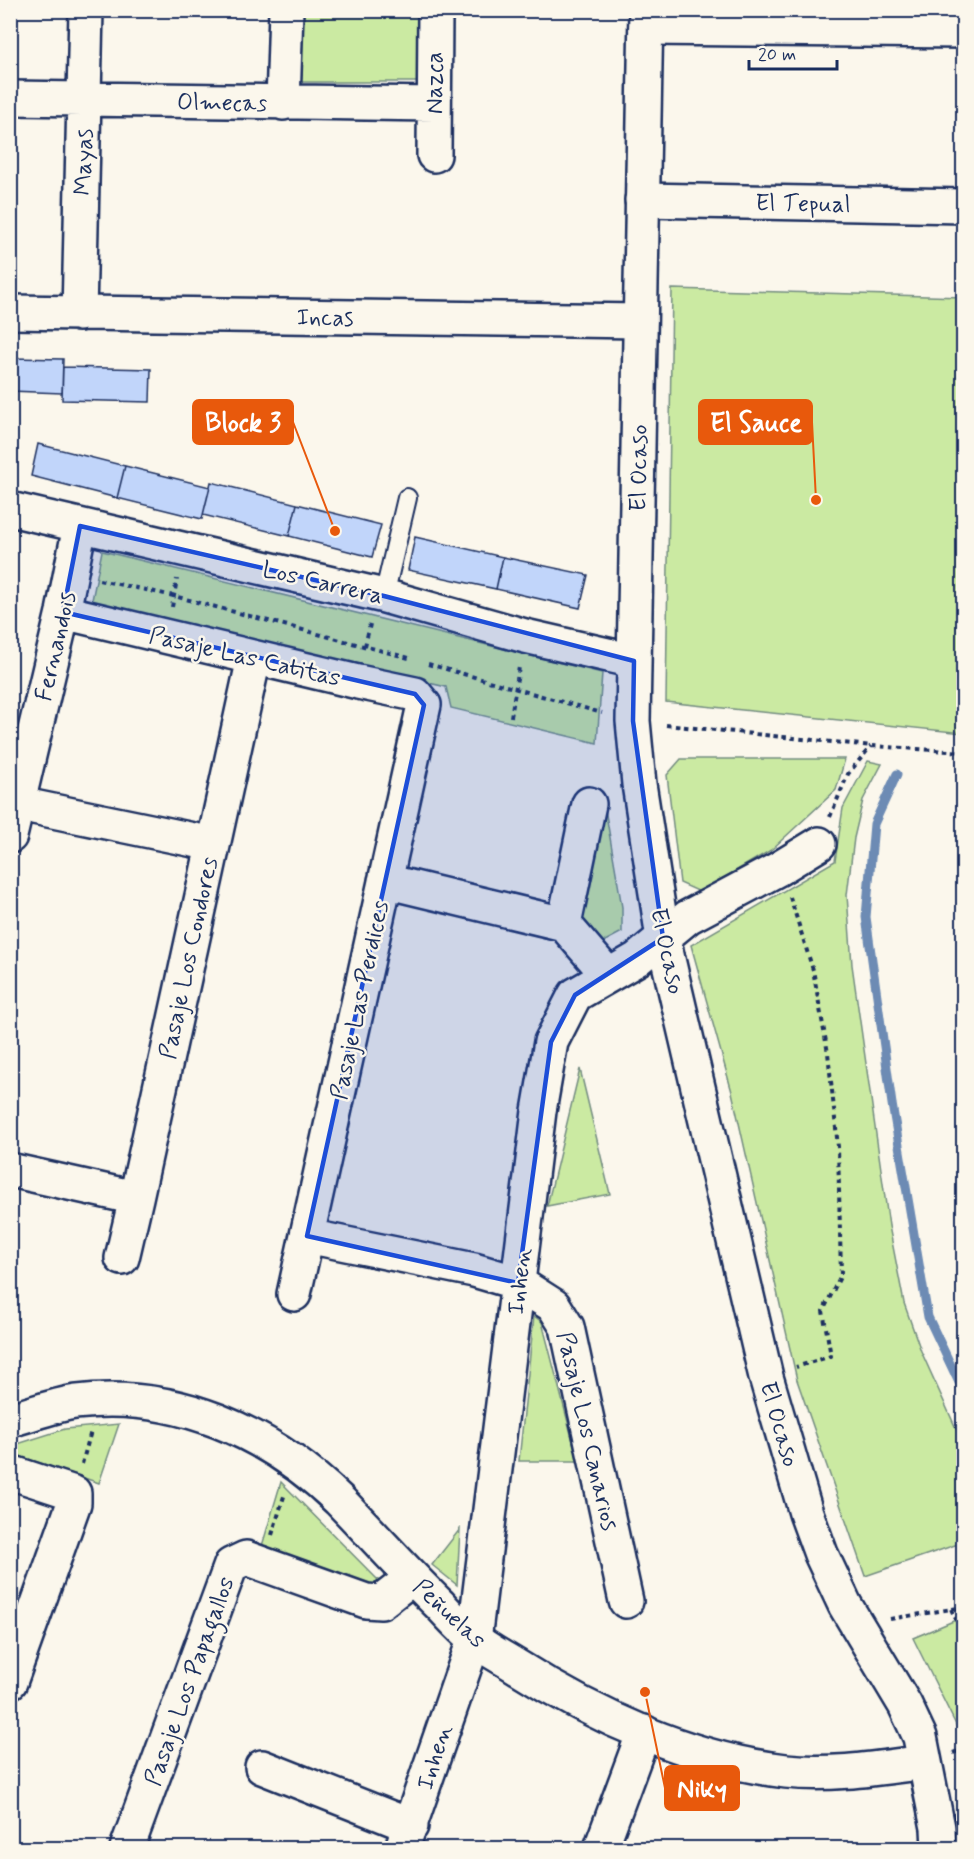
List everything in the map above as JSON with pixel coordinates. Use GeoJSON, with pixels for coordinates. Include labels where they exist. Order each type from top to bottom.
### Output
{"type":"FeatureCollection","features":[{"type":"Feature","properties":{"kind":"street","name":"Mayas"},"geometry":{"type":"LineString","coordinates":[[79,314],[86,10]]}},
{"type":"Feature","properties":{"kind":"street"},"geometry":{"type":"LineString","coordinates":[[283,103],[286,10]]}},
{"type":"Feature","properties":{"kind":"street","name":"Nazca"},"geometry":{"type":"LineString","coordinates":[[434,155],[435,10]]}},
{"type":"Feature","properties":{"kind":"street"},"geometry":{"type":"LineString","coordinates":[[646,19],[963,31]]}},
{"type":"Feature","properties":{"kind":"street","name":"El Ocaso"},"geometry":{"type":"LineString","coordinates":[[646,19],[633,722],[639,784],[663,938],[766,1377],[806,1513],[821,1554],[845,1605],[905,1705],[920,1737],[938,1828],[939,1848]]}},
{"type":"Feature","properties":{"kind":"street","name":"Olmecas"},"geometry":{"type":"LineString","coordinates":[[10,98],[434,104]]}},
{"type":"Feature","properties":{"kind":"street","name":"El Tepual"},"geometry":{"type":"LineString","coordinates":[[642,200],[963,206]]}},
{"type":"Feature","properties":{"kind":"street","name":"Incas"},"geometry":{"type":"LineString","coordinates":[[10,312],[640,321]]}},
{"type":"Feature","properties":{"kind":"street","name":"Los Carrera"},"geometry":{"type":"LineString","coordinates":[[10,509],[380,595],[525,636],[634,661]]}},
{"type":"Feature","properties":{"kind":"street","name":"Fernandois"},"geometry":{"type":"LineString","coordinates":[[10,836],[63,612],[80,526]]}},
{"type":"Feature","properties":{"kind":"street","name":"Pasaje Las Catitas"},"geometry":{"type":"LineString","coordinates":[[63,612],[415,694],[424,705]]}},
{"type":"Feature","properties":{"kind":"street","name":"Pasaje Los Condores"},"geometry":{"type":"LineString","coordinates":[[122,1258],[254,658]]}},
{"type":"Feature","properties":{"kind":"street","name":"Pasaje Las Perdices"},"geometry":{"type":"LineString","coordinates":[[294,1294],[424,705]]}},
{"type":"Feature","properties":{"kind":"street"},"geometry":{"type":"LineString","coordinates":[[19,804],[213,844]]}},
{"type":"Feature","properties":{"kind":"street"},"geometry":{"type":"LineString","coordinates":[[564,924],[589,804]]}},
{"type":"Feature","properties":{"kind":"street","name":"Inhen"},"geometry":{"type":"LineString","coordinates":[[407,1837],[474,1640],[539,1111],[551,1042],[575,995],[637,959],[687,917],[778,869],[819,844]]}},
{"type":"Feature","properties":{"kind":"street"},"geometry":{"type":"LineString","coordinates":[[385,881],[564,924],[608,975]]}},
{"type":"Feature","properties":{"kind":"street"},"geometry":{"type":"LineString","coordinates":[[10,1170],[136,1198]]}},
{"type":"Feature","properties":{"kind":"street","name":"Pasaje Los Canarios"},"geometry":{"type":"LineString","coordinates":[[307,1236],[474,1270],[518,1283],[554,1306],[567,1327],[626,1601]]}},
{"type":"Feature","properties":{"kind":"street","name":"Peñuelas"},"geometry":{"type":"LineString","coordinates":[[10,1420],[74,1402],[126,1400],[181,1407],[222,1422],[282,1453],[307,1472],[338,1500],[474,1640],[544,1684],[644,1732],[695,1751],[739,1762],[787,1771],[848,1772],[925,1762]]}},
{"type":"Feature","properties":{"kind":"street"},"geometry":{"type":"LineString","coordinates":[[10,1472],[74,1493],[74,1503],[10,1682]]}},
{"type":"Feature","properties":{"kind":"street","name":"Pasaje Los Papagallos"},"geometry":{"type":"LineString","coordinates":[[128,1848],[231,1565],[246,1558],[366,1601],[381,1602],[412,1578]]}},
{"type":"Feature","properties":{"kind":"street"},"geometry":{"type":"LineString","coordinates":[[602,1848],[644,1732]]}},
{"type":"Feature","properties":{"kind":"street"},"geometry":{"type":"LineString","coordinates":[[262,1767],[407,1837]]}},
{"type":"Feature","properties":{"kind":"lane"},"geometry":{"type":"LineString","coordinates":[[380,595],[407,498]]}},
{"type":"Feature","properties":{"kind":"path"},"geometry":{"type":"LineString","coordinates":[[167,637],[183,549]]}},
{"type":"Feature","properties":{"kind":"path"},"geometry":{"type":"LineString","coordinates":[[71,573],[174,596],[411,659]]}},
{"type":"Feature","properties":{"kind":"path"},"geometry":{"type":"LineString","coordinates":[[358,682],[365,645],[380,595]]}},
{"type":"Feature","properties":{"kind":"path"},"geometry":{"type":"LineString","coordinates":[[511,717],[525,636]]}},
{"type":"Feature","properties":{"kind":"path"},"geometry":{"type":"LineString","coordinates":[[423,662],[633,722],[872,746],[963,752]]}},
{"type":"Feature","properties":{"kind":"path"},"geometry":{"type":"LineString","coordinates":[[819,844],[848,774],[872,746]]}},
{"type":"Feature","properties":{"kind":"path"},"geometry":{"type":"LineString","coordinates":[[766,1377],[831,1356],[823,1311],[841,1275],[838,1147],[828,1053],[813,970],[793,904],[778,869]]}},
{"type":"Feature","properties":{"kind":"path"},"geometry":{"type":"LineString","coordinates":[[74,1493],[100,1401]]}},
{"type":"Feature","properties":{"kind":"path"},"geometry":{"type":"LineString","coordinates":[[857,1623],[963,1607]]}},
{"type":"Feature","properties":{"kind":"path"},"geometry":{"type":"LineString","coordinates":[[951,1609],[963,1636]]}},
{"type":"Feature","properties":{"kind":"highlighted area"},"geometry":{"type":"Polygon","coordinates":[[[80,526],[384,596],[634,661],[633,721],[663,938],[575,995],[551,1042],[518,1283],[307,1236],[424,705],[415,694],[63,612],[80,526]]]}},
{"type":"Feature","properties":{"kind":"green space"},"geometry":{"type":"Polygon","coordinates":[[[297,11],[427,11],[426,82],[297,82],[297,11]]]}},
{"type":"Feature","properties":{"kind":"green space"},"geometry":{"type":"Polygon","coordinates":[[[672,289],[963,297],[963,733],[666,702],[672,289]]]}},
{"type":"Feature","properties":{"kind":"green space"},"geometry":{"type":"Polygon","coordinates":[[[102,551],[602,673],[597,743],[451,708],[446,687],[91,605],[102,551]]]}},
{"type":"Feature","properties":{"kind":"green space"},"geometry":{"type":"Polygon","coordinates":[[[681,759],[845,759],[836,790],[771,850],[700,892],[680,883],[667,775],[681,759]]]}},
{"type":"Feature","properties":{"kind":"green space"},"geometry":{"type":"Polygon","coordinates":[[[868,761],[882,764],[863,800],[854,838],[847,895],[852,965],[889,1226],[904,1303],[921,1351],[963,1444],[964,1567],[958,1544],[865,1576],[797,1380],[732,1092],[691,945],[835,861],[843,808],[868,761]]]}},
{"type":"Feature","properties":{"kind":"green space"},"geometry":{"type":"Polygon","coordinates":[[[604,803],[622,907],[622,932],[592,948],[577,927],[604,803]]]}},
{"type":"Feature","properties":{"kind":"green space"},"geometry":{"type":"Polygon","coordinates":[[[580,1069],[610,1194],[547,1206],[580,1069]]]}},
{"type":"Feature","properties":{"kind":"green space"},"geometry":{"type":"Polygon","coordinates":[[[534,1316],[542,1322],[578,1461],[519,1461],[534,1316]]]}},
{"type":"Feature","properties":{"kind":"green space"},"geometry":{"type":"Polygon","coordinates":[[[119,1424],[99,1483],[11,1453],[11,1446],[65,1429],[119,1424]]]}},
{"type":"Feature","properties":{"kind":"green space"},"geometry":{"type":"Polygon","coordinates":[[[281,1482],[381,1583],[375,1590],[262,1546],[281,1482]]]}},
{"type":"Feature","properties":{"kind":"green space"},"geometry":{"type":"Polygon","coordinates":[[[460,1529],[457,1585],[432,1565],[460,1529]]]}},
{"type":"Feature","properties":{"kind":"green space"},"geometry":{"type":"Polygon","coordinates":[[[963,1617],[963,1767],[957,1727],[913,1638],[963,1617]]]}},
{"type":"Feature","properties":{"kind":"building"},"geometry":{"type":"Polygon","coordinates":[[[10,358],[63,359],[62,393],[10,391],[10,358]]]}},
{"type":"Feature","properties":{"kind":"building"},"geometry":{"type":"Polygon","coordinates":[[[63,367],[151,369],[150,402],[62,400],[63,367]]]}},
{"type":"Feature","properties":{"kind":"building"},"geometry":{"type":"Polygon","coordinates":[[[38,444],[125,466],[117,498],[31,476],[38,444]]]}},
{"type":"Feature","properties":{"kind":"building"},"geometry":{"type":"Polygon","coordinates":[[[125,466],[210,487],[202,519],[117,498],[125,466]]]}},
{"type":"Feature","properties":{"kind":"building"},"geometry":{"type":"Polygon","coordinates":[[[211,482],[297,504],[289,536],[203,515],[211,482]]]}},
{"type":"Feature","properties":{"kind":"building"},"geometry":{"type":"Polygon","coordinates":[[[297,504],[381,525],[372,557],[289,536],[297,504]]]}},
{"type":"Feature","properties":{"kind":"building"},"geometry":{"type":"Polygon","coordinates":[[[415,537],[503,557],[496,589],[408,570],[415,537]]]}},
{"type":"Feature","properties":{"kind":"building"},"geometry":{"type":"Polygon","coordinates":[[[503,557],[588,575],[580,608],[496,589],[503,557]]]}},
{"type":"Feature","properties":{"kind":"waterway"},"geometry":{"type":"LineString","coordinates":[[897,774],[874,824],[866,917],[892,1104],[928,1317],[964,1393]]}},
{"type":"Feature","properties":{"kind":"place","name":"El Sauce"},"geometry":{"type":"Point","coordinates":[816,500]}},
{"type":"Feature","properties":{"kind":"place","name":"Block 3"},"geometry":{"type":"Point","coordinates":[335,531]}},
{"type":"Feature","properties":{"kind":"place","name":"Niky"},"geometry":{"type":"Point","coordinates":[645,1692]}}]}
